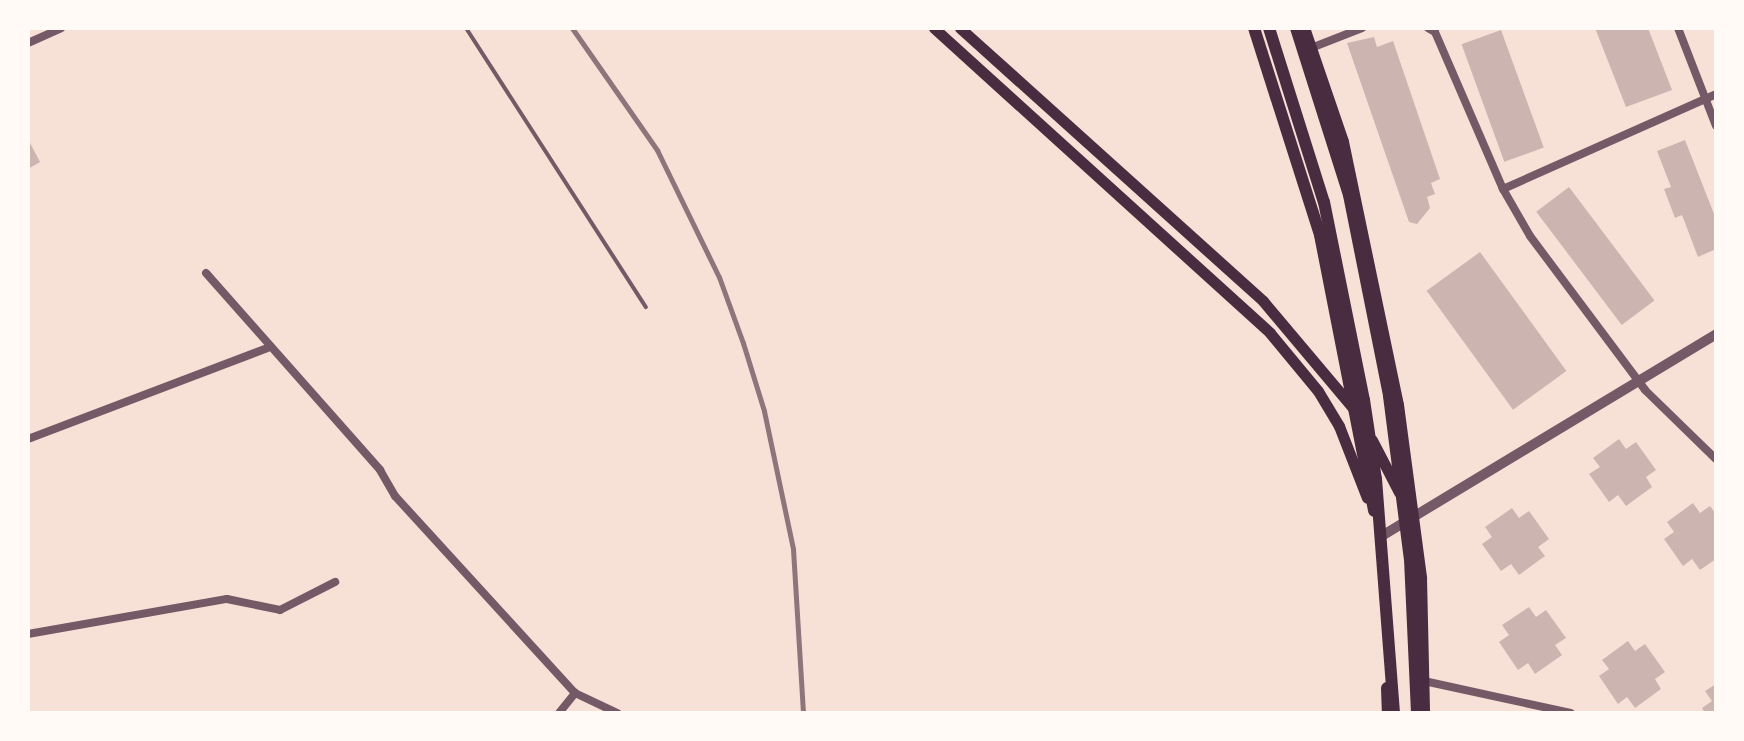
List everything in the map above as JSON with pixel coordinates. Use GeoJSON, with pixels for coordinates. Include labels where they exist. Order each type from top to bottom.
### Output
{"type":"FeatureCollection","features":[{"type":"Feature","properties":{"kind":"main road"},"geometry":{"type":"LineString","coordinates":[[934,28],[1288,353],[1339,426],[1380,537]]}},
{"type":"Feature","properties":{"kind":"main road"},"geometry":{"type":"LineString","coordinates":[[961,28],[1263,301],[1303,343],[1354,409],[1414,521]]}},
{"type":"Feature","properties":{"kind":"main road"},"geometry":{"type":"LineString","coordinates":[[1254,28],[1303,172],[1380,537],[1388,713]]}},
{"type":"Feature","properties":{"kind":"main road"},"geometry":{"type":"LineString","coordinates":[[1269,28],[1324,202],[1342,285],[1376,479],[1394,713]]}},
{"type":"Feature","properties":{"kind":"main road"},"geometry":{"type":"LineString","coordinates":[[1296,28],[1349,195],[1368,280],[1402,475],[1417,654],[1426,713]]}},
{"type":"Feature","properties":{"kind":"main road"},"geometry":{"type":"LineString","coordinates":[[1304,28],[1343,142],[1362,224],[1414,521],[1426,713]]}},
{"type":"Feature","properties":{"kind":"main road"},"geometry":{"type":"LineString","coordinates":[[1417,654],[1417,713]]}},
{"type":"Feature","properties":{"kind":"main road"},"geometry":{"type":"LineString","coordinates":[[1388,713],[1392,658]]}},
{"type":"Feature","properties":{"kind":"street"},"geometry":{"type":"LineString","coordinates":[[28,43],[61,28]]}},
{"type":"Feature","properties":{"kind":"street"},"geometry":{"type":"LineString","coordinates":[[949,42],[961,28]]}},
{"type":"Feature","properties":{"kind":"street"},"geometry":{"type":"LineString","coordinates":[[1311,48],[1362,28]]}},
{"type":"Feature","properties":{"kind":"street"},"geometry":{"type":"LineString","coordinates":[[1428,28],[1435,32],[1503,189],[1530,236],[1637,379],[1716,459]]}},
{"type":"Feature","properties":{"kind":"street"},"geometry":{"type":"LineString","coordinates":[[1678,28],[1716,126]]}},
{"type":"Feature","properties":{"kind":"street"},"geometry":{"type":"LineString","coordinates":[[1503,189],[1716,94]]}},
{"type":"Feature","properties":{"kind":"street"},"geometry":{"type":"LineString","coordinates":[[206,273],[380,470],[395,496],[575,693],[617,713]]}},
{"type":"Feature","properties":{"kind":"street"},"geometry":{"type":"LineString","coordinates":[[1380,537],[1414,521],[1637,379],[1716,334]]}},
{"type":"Feature","properties":{"kind":"street"},"geometry":{"type":"LineString","coordinates":[[28,439],[270,347]]}},
{"type":"Feature","properties":{"kind":"street"},"geometry":{"type":"LineString","coordinates":[[28,634],[227,599],[280,610],[335,582]]}},
{"type":"Feature","properties":{"kind":"street"},"geometry":{"type":"LineString","coordinates":[[1424,681],[1571,713]]}},
{"type":"Feature","properties":{"kind":"street"},"geometry":{"type":"LineString","coordinates":[[559,713],[575,693]]}},
{"type":"Feature","properties":{"kind":"lane"},"geometry":{"type":"LineString","coordinates":[[466,28],[646,307]]}},
{"type":"Feature","properties":{"kind":"building"},"geometry":{"type":"Polygon","coordinates":[[[1595,28],[1648,28],[1672,90],[1626,107],[1595,28]]]}},
{"type":"Feature","properties":{"kind":"building"},"geometry":{"type":"Polygon","coordinates":[[[1501,30],[1544,147],[1504,162],[1462,44],[1501,30]]]}},
{"type":"Feature","properties":{"kind":"building"},"geometry":{"type":"Polygon","coordinates":[[[1374,37],[1377,47],[1393,41],[1440,179],[1431,183],[1435,194],[1427,197],[1430,208],[1417,224],[1409,222],[1347,43],[1374,37]]]}},
{"type":"Feature","properties":{"kind":"building"},"geometry":{"type":"Polygon","coordinates":[[[28,139],[40,162],[28,169],[28,139]]]}},
{"type":"Feature","properties":{"kind":"building"},"geometry":{"type":"Polygon","coordinates":[[[1685,140],[1716,219],[1716,249],[1698,257],[1682,215],[1675,218],[1664,189],[1671,187],[1657,151],[1685,140]]]}},
{"type":"Feature","properties":{"kind":"building"},"geometry":{"type":"Polygon","coordinates":[[[1569,187],[1654,300],[1622,325],[1536,212],[1569,187]]]}},
{"type":"Feature","properties":{"kind":"building"},"geometry":{"type":"Polygon","coordinates":[[[1480,252],[1566,371],[1513,410],[1427,291],[1480,252]]]}},
{"type":"Feature","properties":{"kind":"building"},"geometry":{"type":"Polygon","coordinates":[[[1619,439],[1626,449],[1636,442],[1656,470],[1646,477],[1652,487],[1626,506],[1618,495],[1609,502],[1589,474],[1600,467],[1593,458],[1619,439]]]}},
{"type":"Feature","properties":{"kind":"building"},"geometry":{"type":"Polygon","coordinates":[[[1693,503],[1700,513],[1710,506],[1716,514],[1716,559],[1700,570],[1692,559],[1683,566],[1664,539],[1674,532],[1667,522],[1693,503]]]}},
{"type":"Feature","properties":{"kind":"building"},"geometry":{"type":"Polygon","coordinates":[[[1512,508],[1519,518],[1529,511],[1549,539],[1538,547],[1545,556],[1519,575],[1511,564],[1501,571],[1482,544],[1492,537],[1485,527],[1512,508]]]}},
{"type":"Feature","properties":{"kind":"building"},"geometry":{"type":"Polygon","coordinates":[[[1529,607],[1536,617],[1546,610],[1566,638],[1555,645],[1562,655],[1535,674],[1528,663],[1518,670],[1499,642],[1509,635],[1502,625],[1529,607]]]}},
{"type":"Feature","properties":{"kind":"building"},"geometry":{"type":"Polygon","coordinates":[[[1628,641],[1635,651],[1645,644],[1665,672],[1655,679],[1661,689],[1635,708],[1627,697],[1618,704],[1599,676],[1609,669],[1602,660],[1628,641]]]}},
{"type":"Feature","properties":{"kind":"building"},"geometry":{"type":"Polygon","coordinates":[[[1716,684],[1716,713],[1705,713],[1702,708],[1712,701],[1705,691],[1716,684]]]}},
{"type":"Feature","properties":{"kind":"railway"},"geometry":{"type":"LineString","coordinates":[[572,28],[657,150],[719,277],[743,343],[764,411],[793,549],[803,713]]}}]}
